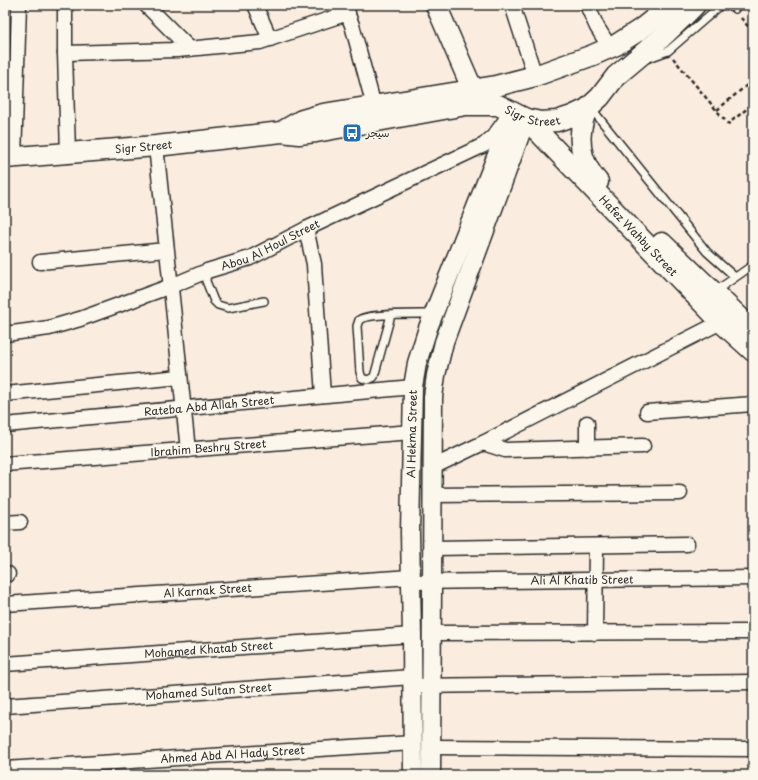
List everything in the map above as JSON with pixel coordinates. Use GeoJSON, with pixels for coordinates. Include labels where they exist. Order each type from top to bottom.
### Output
{"type":"FeatureCollection","features":[{"type":"Feature","properties":{"kind":"main road","name":"Hafez Wahby Street"},"geometry":{"type":"LineString","coordinates":[[436,5],[474,90],[479,96],[512,111],[721,322],[753,351]]}},
{"type":"Feature","properties":{"kind":"main road","name":"Sigr Street"},"geometry":{"type":"LineString","coordinates":[[282,132],[302,120],[312,117],[507,84],[535,76],[601,52],[641,29],[671,5]]}},
{"type":"Feature","properties":{"kind":"main road","name":"Sigr Street"},"geometry":{"type":"LineString","coordinates":[[10,157],[156,146],[282,132],[299,134],[460,105],[512,111],[541,122],[557,121],[588,108],[600,97],[616,76],[659,40],[695,5]]}},
{"type":"Feature","properties":{"kind":"main road"},"geometry":{"type":"LineString","coordinates":[[601,52],[613,60],[616,65],[616,76]]}},
{"type":"Feature","properties":{"kind":"main road","name":"Hafez Wahby Street"},"geometry":{"type":"LineString","coordinates":[[588,108],[582,120],[580,141],[582,155],[588,169],[597,181],[753,330]]}},
{"type":"Feature","properties":{"kind":"street"},"geometry":{"type":"LineString","coordinates":[[10,157],[11,43],[19,5]]}},
{"type":"Feature","properties":{"kind":"street"},"geometry":{"type":"LineString","coordinates":[[65,5],[68,153]]}},
{"type":"Feature","properties":{"kind":"street"},"geometry":{"type":"LineString","coordinates":[[146,5],[190,49]]}},
{"type":"Feature","properties":{"kind":"street"},"geometry":{"type":"LineString","coordinates":[[255,5],[270,39]]}},
{"type":"Feature","properties":{"kind":"street"},"geometry":{"type":"LineString","coordinates":[[512,5],[535,76]]}},
{"type":"Feature","properties":{"kind":"street"},"geometry":{"type":"LineString","coordinates":[[587,5],[597,27],[601,52]]}},
{"type":"Feature","properties":{"kind":"street"},"geometry":{"type":"LineString","coordinates":[[65,53],[190,49],[260,42],[346,9],[352,25],[374,106]]}},
{"type":"Feature","properties":{"kind":"street","name":"Abou Al Houl Street"},"geometry":{"type":"LineString","coordinates":[[5,334],[49,328],[80,319],[171,286],[207,271],[250,258],[306,229],[484,145],[501,128],[512,111]]}},
{"type":"Feature","properties":{"kind":"street","name":"Al Hekma Street"},"geometry":{"type":"LineString","coordinates":[[413,775],[410,533],[413,387],[417,363],[434,314],[512,111]]}},
{"type":"Feature","properties":{"kind":"street","name":"Al Hekma Street"},"geometry":{"type":"LineString","coordinates":[[431,775],[430,747],[434,397],[436,375],[441,353],[512,111]]}},
{"type":"Feature","properties":{"kind":"street"},"geometry":{"type":"LineString","coordinates":[[156,146],[188,450]]}},
{"type":"Feature","properties":{"kind":"street"},"geometry":{"type":"LineString","coordinates":[[306,229],[314,264],[323,395]]}},
{"type":"Feature","properties":{"kind":"street"},"geometry":{"type":"LineString","coordinates":[[40,262],[166,250]]}},
{"type":"Feature","properties":{"kind":"street"},"geometry":{"type":"LineString","coordinates":[[434,467],[483,444],[721,322]]}},
{"type":"Feature","properties":{"kind":"street"},"geometry":{"type":"LineString","coordinates":[[5,394],[180,377]]}},
{"type":"Feature","properties":{"kind":"street","name":"Rateba Abd Allah Street"},"geometry":{"type":"LineString","coordinates":[[5,425],[413,387]]}},
{"type":"Feature","properties":{"kind":"street"},"geometry":{"type":"LineString","coordinates":[[647,412],[753,404]]}},
{"type":"Feature","properties":{"kind":"street"},"geometry":{"type":"LineString","coordinates":[[587,423],[587,448]]}},
{"type":"Feature","properties":{"kind":"street","name":"Ibrahim Beshry Street"},"geometry":{"type":"LineString","coordinates":[[5,464],[412,432]]}},
{"type":"Feature","properties":{"kind":"street"},"geometry":{"type":"LineString","coordinates":[[483,444],[505,450],[643,446]]}},
{"type":"Feature","properties":{"kind":"street"},"geometry":{"type":"LineString","coordinates":[[434,495],[680,493]]}},
{"type":"Feature","properties":{"kind":"street"},"geometry":{"type":"LineString","coordinates":[[5,523],[20,522]]}},
{"type":"Feature","properties":{"kind":"street"},"geometry":{"type":"LineString","coordinates":[[410,533],[433,540],[596,546],[687,544]]}},
{"type":"Feature","properties":{"kind":"street"},"geometry":{"type":"LineString","coordinates":[[595,633],[596,546]]}},
{"type":"Feature","properties":{"kind":"street","name":"Ali Al Khatib Street"},"geometry":{"type":"LineString","coordinates":[[411,579],[432,582],[753,578]]}},
{"type":"Feature","properties":{"kind":"street","name":"Al Karnak Street"},"geometry":{"type":"LineString","coordinates":[[5,604],[411,579]]}},
{"type":"Feature","properties":{"kind":"street"},"geometry":{"type":"LineString","coordinates":[[432,633],[753,632]]}},
{"type":"Feature","properties":{"kind":"street","name":"Mohamed Khatab Street"},"geometry":{"type":"LineString","coordinates":[[5,664],[412,635]]}},
{"type":"Feature","properties":{"kind":"street","name":"Mohamed Sultan Street"},"geometry":{"type":"LineString","coordinates":[[5,706],[412,681],[431,685],[753,682]]}},
{"type":"Feature","properties":{"kind":"street","name":"Ahmed Abd Al Hady Street"},"geometry":{"type":"LineString","coordinates":[[5,769],[413,743]]}},
{"type":"Feature","properties":{"kind":"street"},"geometry":{"type":"LineString","coordinates":[[430,747],[753,749]]}},
{"type":"Feature","properties":{"kind":"lane"},"geometry":{"type":"LineString","coordinates":[[634,61],[655,57],[668,51],[721,5]]}},
{"type":"Feature","properties":{"kind":"lane"},"geometry":{"type":"LineString","coordinates":[[588,108],[707,252],[718,264],[735,277]]}},
{"type":"Feature","properties":{"kind":"lane"},"geometry":{"type":"LineString","coordinates":[[714,292],[753,264]]}},
{"type":"Feature","properties":{"kind":"lane"},"geometry":{"type":"LineString","coordinates":[[207,271],[206,281],[214,302],[218,305],[228,308],[264,301]]}},
{"type":"Feature","properties":{"kind":"lane"},"geometry":{"type":"LineString","coordinates":[[391,315],[374,377],[368,380],[362,378],[360,372],[356,326],[357,322],[362,317],[366,316],[391,315],[434,314]]}},
{"type":"Feature","properties":{"kind":"path"},"geometry":{"type":"LineString","coordinates":[[732,7],[753,32]]}},
{"type":"Feature","properties":{"kind":"path"},"geometry":{"type":"LineString","coordinates":[[668,51],[728,124],[753,104]]}},
{"type":"Feature","properties":{"kind":"path"},"geometry":{"type":"LineString","coordinates":[[717,110],[753,80]]}},
{"type":"Feature","properties":{"kind":"place","name":"سيجر"},"geometry":{"type":"Point","coordinates":[352,133]}}]}
